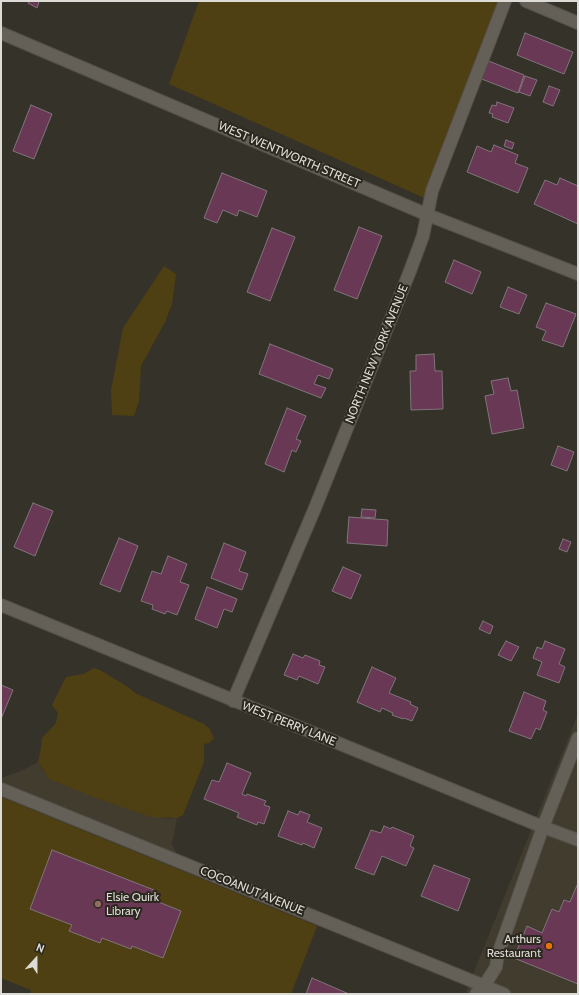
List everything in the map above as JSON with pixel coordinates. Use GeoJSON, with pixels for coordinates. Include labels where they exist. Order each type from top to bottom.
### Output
{"type":"FeatureCollection","features":[{"type":"Feature","properties":{"kind":"street","name":"NORTH NEW YORK AVENUE"},"geometry":{"type":"LineString","coordinates":[[233,701],[315,508],[408,278],[423,236],[432,191],[505,1]]}},
{"type":"Feature","properties":{"kind":"street"},"geometry":{"type":"LineString","coordinates":[[526,1],[578,23]]}},
{"type":"Feature","properties":{"kind":"street","name":"WEST WENTWORTH STREET"},"geometry":{"type":"LineString","coordinates":[[1,33],[428,215],[578,274]]}},
{"type":"Feature","properties":{"kind":"street","name":"WEST PERRY LANE"},"geometry":{"type":"LineString","coordinates":[[1,606],[578,840]]}},
{"type":"Feature","properties":{"kind":"street"},"geometry":{"type":"LineString","coordinates":[[480,990],[496,967],[498,954],[543,827],[578,738]]}},
{"type":"Feature","properties":{"kind":"street","name":"COCOANUT AVENUE"},"geometry":{"type":"LineString","coordinates":[[1,789],[480,990],[504,994]]}},
{"type":"Feature","properties":{"kind":"shaded area"},"geometry":{"type":"Polygon","coordinates":[[[199,1],[506,1],[429,200],[169,84],[199,1]]]}},
{"type":"Feature","properties":{"kind":"shaded area"},"geometry":{"type":"Polygon","coordinates":[[[164,266],[176,274],[172,304],[165,322],[141,366],[139,401],[134,416],[112,415],[111,390],[123,328],[164,266]]]}},
{"type":"Feature","properties":{"kind":"shaded area"},"geometry":{"type":"Polygon","coordinates":[[[94,668],[128,687],[135,693],[204,724],[209,728],[214,738],[209,743],[204,744],[204,762],[183,815],[177,818],[151,817],[93,797],[49,779],[38,762],[42,738],[56,723],[58,713],[52,705],[66,677],[83,674],[94,668]]]}},
{"type":"Feature","properties":{"kind":"shaded area"},"geometry":{"type":"Polygon","coordinates":[[[578,714],[578,994],[465,994],[578,714]]]}},
{"type":"Feature","properties":{"kind":"shaded area"},"geometry":{"type":"Polygon","coordinates":[[[38,762],[44,772],[169,819],[177,818],[172,844],[180,861],[1,788],[1,778],[21,771],[38,762]]]}},
{"type":"Feature","properties":{"kind":"shaded area"},"geometry":{"type":"Polygon","coordinates":[[[1,797],[317,926],[291,994],[30,994],[31,990],[1,978],[1,797]]]}},
{"type":"Feature","properties":{"kind":"building"},"geometry":{"type":"Polygon","coordinates":[[[29,1],[39,2],[37,8],[28,3],[29,1]]]}},
{"type":"Feature","properties":{"kind":"building"},"geometry":{"type":"Polygon","coordinates":[[[525,33],[573,52],[564,74],[517,55],[525,33]]]}},
{"type":"Feature","properties":{"kind":"building"},"geometry":{"type":"Polygon","coordinates":[[[486,60],[524,75],[518,93],[479,78],[486,60]]]}},
{"type":"Feature","properties":{"kind":"building"},"geometry":{"type":"Polygon","coordinates":[[[525,76],[537,80],[530,96],[519,92],[525,76]]]}},
{"type":"Feature","properties":{"kind":"building"},"geometry":{"type":"Polygon","coordinates":[[[549,86],[560,90],[553,106],[543,102],[549,86]]]}},
{"type":"Feature","properties":{"kind":"building"},"geometry":{"type":"Polygon","coordinates":[[[497,102],[514,108],[508,123],[492,117],[493,114],[489,113],[492,105],[496,106],[497,102]]]}},
{"type":"Feature","properties":{"kind":"building"},"geometry":{"type":"Polygon","coordinates":[[[31,105],[52,114],[34,159],[13,151],[31,105]]]}},
{"type":"Feature","properties":{"kind":"building"},"geometry":{"type":"Polygon","coordinates":[[[506,140],[514,143],[512,149],[504,146],[506,140]]]}},
{"type":"Feature","properties":{"kind":"building"},"geometry":{"type":"Polygon","coordinates":[[[494,145],[518,155],[515,163],[528,168],[518,193],[467,172],[477,146],[491,152],[494,145]]]}},
{"type":"Feature","properties":{"kind":"building"},"geometry":{"type":"Polygon","coordinates":[[[222,173],[267,191],[257,217],[239,210],[237,216],[223,210],[217,223],[204,218],[222,173]]]}},
{"type":"Feature","properties":{"kind":"building"},"geometry":{"type":"Polygon","coordinates":[[[560,178],[578,186],[578,224],[534,204],[545,180],[557,185],[560,178]]]}},
{"type":"Feature","properties":{"kind":"building"},"geometry":{"type":"Polygon","coordinates":[[[359,227],[382,236],[357,299],[334,290],[359,227]]]}},
{"type":"Feature","properties":{"kind":"building"},"geometry":{"type":"Polygon","coordinates":[[[272,228],[295,237],[270,301],[247,292],[272,228]]]}},
{"type":"Feature","properties":{"kind":"building"},"geometry":{"type":"Polygon","coordinates":[[[454,260],[481,272],[472,294],[445,282],[454,260]]]}},
{"type":"Feature","properties":{"kind":"building"},"geometry":{"type":"Polygon","coordinates":[[[508,287],[527,295],[519,314],[500,307],[508,287]]]}},
{"type":"Feature","properties":{"kind":"building"},"geometry":{"type":"Polygon","coordinates":[[[546,303],[576,314],[563,347],[542,340],[546,331],[536,327],[546,303]]]}},
{"type":"Feature","properties":{"kind":"building"},"geometry":{"type":"Polygon","coordinates":[[[270,344],[333,369],[329,379],[318,375],[314,384],[326,388],[321,398],[259,374],[270,344]]]}},
{"type":"Feature","properties":{"kind":"building"},"geometry":{"type":"Polygon","coordinates":[[[434,354],[435,371],[442,371],[443,409],[411,410],[410,371],[416,371],[416,355],[434,354]]]}},
{"type":"Feature","properties":{"kind":"building"},"geometry":{"type":"Polygon","coordinates":[[[508,378],[511,391],[517,390],[524,428],[492,434],[485,396],[494,394],[491,381],[508,378]]]}},
{"type":"Feature","properties":{"kind":"building"},"geometry":{"type":"Polygon","coordinates":[[[287,408],[306,416],[296,439],[301,441],[296,452],[292,450],[284,472],[265,464],[287,408]]]}},
{"type":"Feature","properties":{"kind":"building"},"geometry":{"type":"Polygon","coordinates":[[[558,446],[574,452],[567,471],[551,465],[558,446]]]}},
{"type":"Feature","properties":{"kind":"building"},"geometry":{"type":"Polygon","coordinates":[[[33,503],[53,511],[35,556],[14,547],[33,503]]]}},
{"type":"Feature","properties":{"kind":"building"},"geometry":{"type":"Polygon","coordinates":[[[362,509],[376,510],[375,518],[361,517],[362,509]]]}},
{"type":"Feature","properties":{"kind":"building"},"geometry":{"type":"Polygon","coordinates":[[[349,517],[388,520],[387,546],[347,543],[349,517]]]}},
{"type":"Feature","properties":{"kind":"building"},"geometry":{"type":"Polygon","coordinates":[[[119,538],[138,546],[120,592],[100,584],[119,538]]]}},
{"type":"Feature","properties":{"kind":"building"},"geometry":{"type":"Polygon","coordinates":[[[563,539],[571,542],[567,552],[559,549],[563,539]]]}},
{"type":"Feature","properties":{"kind":"building"},"geometry":{"type":"Polygon","coordinates":[[[224,543],[246,552],[239,571],[248,574],[242,590],[211,578],[224,543]]]}},
{"type":"Feature","properties":{"kind":"building"},"geometry":{"type":"Polygon","coordinates":[[[168,556],[187,564],[180,582],[189,585],[177,615],[167,611],[165,614],[152,609],[153,605],[141,601],[152,571],[161,574],[168,556]]]}},
{"type":"Feature","properties":{"kind":"building"},"geometry":{"type":"Polygon","coordinates":[[[343,567],[361,575],[351,599],[332,591],[343,567]]]}},
{"type":"Feature","properties":{"kind":"building"},"geometry":{"type":"Polygon","coordinates":[[[207,587],[237,599],[232,612],[224,609],[217,628],[195,619],[207,587]]]}},
{"type":"Feature","properties":{"kind":"building"},"geometry":{"type":"Polygon","coordinates":[[[483,621],[493,626],[490,634],[479,629],[483,621]]]}},
{"type":"Feature","properties":{"kind":"building"},"geometry":{"type":"Polygon","coordinates":[[[506,641],[519,647],[511,661],[498,655],[506,641]]]}},
{"type":"Feature","properties":{"kind":"building"},"geometry":{"type":"Polygon","coordinates":[[[545,641],[565,649],[559,664],[565,667],[559,683],[537,675],[542,662],[533,658],[537,647],[542,649],[545,641]]]}},
{"type":"Feature","properties":{"kind":"building"},"geometry":{"type":"Polygon","coordinates":[[[293,654],[303,658],[305,655],[320,661],[319,665],[325,667],[318,684],[299,676],[297,680],[284,675],[293,654]]]}},
{"type":"Feature","properties":{"kind":"building"},"geometry":{"type":"Polygon","coordinates":[[[372,667],[396,678],[389,693],[411,702],[410,704],[418,708],[412,721],[392,715],[393,713],[382,708],[380,712],[357,702],[372,667]]]}},
{"type":"Feature","properties":{"kind":"building"},"geometry":{"type":"Polygon","coordinates":[[[1,685],[13,690],[1,719],[1,685]]]}},
{"type":"Feature","properties":{"kind":"building"},"geometry":{"type":"Polygon","coordinates":[[[524,692],[546,701],[543,710],[547,712],[540,730],[536,728],[531,739],[509,731],[524,692]]]}},
{"type":"Feature","properties":{"kind":"building"},"geometry":{"type":"Polygon","coordinates":[[[227,763],[251,773],[242,794],[246,796],[247,794],[266,801],[264,805],[270,807],[264,824],[258,822],[257,825],[237,817],[239,813],[204,799],[212,780],[219,782],[227,763]]]}},
{"type":"Feature","properties":{"kind":"building"},"geometry":{"type":"Polygon","coordinates":[[[288,811],[298,815],[300,811],[310,815],[307,822],[322,828],[314,848],[303,843],[302,845],[278,836],[288,811]]]}},
{"type":"Feature","properties":{"kind":"building"},"geometry":{"type":"Polygon","coordinates":[[[384,826],[391,829],[392,827],[414,836],[410,846],[414,848],[406,866],[382,856],[374,875],[355,868],[371,830],[381,833],[384,826]]]}},
{"type":"Feature","properties":{"kind":"building","name":"Elsie Quirk Library"},"geometry":{"type":"Polygon","coordinates":[[[52,850],[154,890],[151,899],[181,911],[163,958],[132,946],[131,949],[102,938],[100,943],[69,931],[72,925],[30,909],[52,850]]]}},
{"type":"Feature","properties":{"kind":"building"},"geometry":{"type":"Polygon","coordinates":[[[434,865],[470,879],[458,911],[421,896],[434,865]]]}},
{"type":"Feature","properties":{"kind":"building","name":"Arthurs Restaurant"},"geometry":{"type":"Polygon","coordinates":[[[578,883],[578,984],[514,958],[527,926],[542,933],[552,909],[559,912],[564,900],[570,902],[578,883]]]}},
{"type":"Feature","properties":{"kind":"building"},"geometry":{"type":"Polygon","coordinates":[[[312,978],[349,994],[306,994],[312,978]]]}},
{"type":"Feature","properties":{"kind":"place","name":"Elsie Quirk Library"},"geometry":{"type":"Point","coordinates":[98,904]}},
{"type":"Feature","properties":{"kind":"place","name":"Arthurs Restaurant"},"geometry":{"type":"Point","coordinates":[549,946]}}]}
